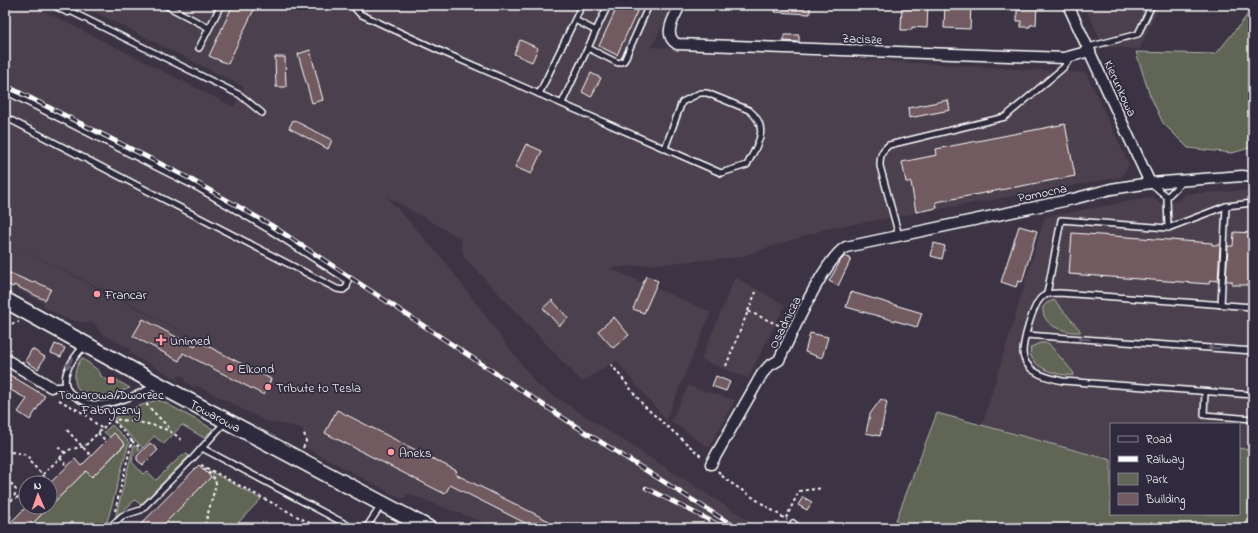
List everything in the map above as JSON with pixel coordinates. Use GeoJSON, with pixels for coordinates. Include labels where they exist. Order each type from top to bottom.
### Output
{"type":"FeatureCollection","features":[{"type":"Feature","properties":{"kind":"main road","name":"Towarowa"},"geometry":{"type":"LineString","coordinates":[[5,300],[159,385],[428,528]]}},
{"type":"Feature","properties":{"kind":"street"},"geometry":{"type":"LineString","coordinates":[[58,5],[68,10]]}},
{"type":"Feature","properties":{"kind":"street","name":"Zacisze"},"geometry":{"type":"LineString","coordinates":[[680,5],[673,19],[669,36],[670,40],[677,44],[1071,58],[1089,49]]}},
{"type":"Feature","properties":{"kind":"street","name":"Kierunkowa"},"geometry":{"type":"LineString","coordinates":[[1068,5],[1150,183]]}},
{"type":"Feature","properties":{"kind":"street","name":"Pomocna"},"geometry":{"type":"LineString","coordinates":[[840,250],[853,245],[1073,200],[1112,189],[1150,183],[1253,177]]}},
{"type":"Feature","properties":{"kind":"street","name":"Osadnicza"},"geometry":{"type":"LineString","coordinates":[[711,464],[754,387],[769,366],[779,360],[824,272],[840,250]]}},
{"type":"Feature","properties":{"kind":"street"},"geometry":{"type":"LineString","coordinates":[[5,359],[51,387]]}},
{"type":"Feature","properties":{"kind":"lane"},"geometry":{"type":"LineString","coordinates":[[165,5],[209,28]]}},
{"type":"Feature","properties":{"kind":"lane"},"geometry":{"type":"LineString","coordinates":[[200,48],[221,5]]}},
{"type":"Feature","properties":{"kind":"lane"},"geometry":{"type":"LineString","coordinates":[[352,5],[353,8],[360,14],[538,94],[562,103],[721,173],[747,165],[761,136],[760,124],[755,114],[749,110],[707,93],[700,93],[682,102],[665,148]]}},
{"type":"Feature","properties":{"kind":"lane"},"geometry":{"type":"LineString","coordinates":[[538,94],[582,5]]}},
{"type":"Feature","properties":{"kind":"lane"},"geometry":{"type":"LineString","coordinates":[[562,103],[608,5]]}},
{"type":"Feature","properties":{"kind":"lane"},"geometry":{"type":"LineString","coordinates":[[588,48],[618,63],[624,61],[649,5]]}},
{"type":"Feature","properties":{"kind":"lane"},"geometry":{"type":"LineString","coordinates":[[1089,49],[1138,34],[1152,5]]}},
{"type":"Feature","properties":{"kind":"lane"},"geometry":{"type":"LineString","coordinates":[[68,10],[240,95],[262,113]]}},
{"type":"Feature","properties":{"kind":"lane"},"geometry":{"type":"LineString","coordinates":[[575,20],[596,31]]}},
{"type":"Feature","properties":{"kind":"lane"},"geometry":{"type":"LineString","coordinates":[[899,236],[880,166],[880,157],[883,150],[889,144],[1005,117],[1063,68],[1071,58]]}},
{"type":"Feature","properties":{"kind":"lane"},"geometry":{"type":"LineString","coordinates":[[5,91],[200,189],[268,229],[344,278],[348,281],[347,288],[343,290],[337,289],[5,117]]}},
{"type":"Feature","properties":{"kind":"lane"},"geometry":{"type":"LineString","coordinates":[[1168,228],[1167,197],[1184,181]]}},
{"type":"Feature","properties":{"kind":"lane"},"geometry":{"type":"LineString","coordinates":[[1150,183],[1167,197]]}},
{"type":"Feature","properties":{"kind":"lane"},"geometry":{"type":"LineString","coordinates":[[1047,294],[1061,220],[1168,228],[1226,206],[1253,203]]}},
{"type":"Feature","properties":{"kind":"lane"},"geometry":{"type":"LineString","coordinates":[[1222,305],[1226,206]]}},
{"type":"Feature","properties":{"kind":"lane"},"geometry":{"type":"LineString","coordinates":[[1253,307],[1054,293],[1047,294],[1037,301],[1023,349],[1024,358],[1034,370],[1063,381],[1253,395]]}},
{"type":"Feature","properties":{"kind":"lane"},"geometry":{"type":"LineString","coordinates":[[1026,335],[1253,351]]}},
{"type":"Feature","properties":{"kind":"lane"},"geometry":{"type":"LineString","coordinates":[[85,344],[74,356],[64,377],[66,386],[76,398],[85,403],[94,404],[120,400],[159,385]]}},
{"type":"Feature","properties":{"kind":"lane"},"geometry":{"type":"LineString","coordinates":[[51,387],[66,386]]}},
{"type":"Feature","properties":{"kind":"lane"},"geometry":{"type":"LineString","coordinates":[[1205,392],[1204,415],[1253,419]]}},
{"type":"Feature","properties":{"kind":"lane"},"geometry":{"type":"LineString","coordinates":[[110,526],[122,516],[141,510],[193,458],[226,421]]}},
{"type":"Feature","properties":{"kind":"lane"},"geometry":{"type":"LineString","coordinates":[[202,448],[353,528]]}},
{"type":"Feature","properties":{"kind":"lane"},"geometry":{"type":"LineString","coordinates":[[366,528],[382,504]]}},
{"type":"Feature","properties":{"kind":"lane"},"geometry":{"type":"LineString","coordinates":[[793,523],[798,528]]}},
{"type":"Feature","properties":{"kind":"path"},"geometry":{"type":"LineString","coordinates":[[726,366],[756,292]]}},
{"type":"Feature","properties":{"kind":"path"},"geometry":{"type":"LineString","coordinates":[[748,311],[793,332]]}},
{"type":"Feature","properties":{"kind":"path"},"geometry":{"type":"LineString","coordinates":[[6,325],[22,322]]}},
{"type":"Feature","properties":{"kind":"path"},"geometry":{"type":"LineString","coordinates":[[611,364],[644,406],[711,464],[725,479],[793,523]]}},
{"type":"Feature","properties":{"kind":"path"},"geometry":{"type":"LineString","coordinates":[[149,397],[147,405],[181,440]]}},
{"type":"Feature","properties":{"kind":"path"},"geometry":{"type":"LineString","coordinates":[[59,400],[85,414],[102,429]]}},
{"type":"Feature","properties":{"kind":"path"},"geometry":{"type":"LineString","coordinates":[[5,451],[24,454],[43,474],[65,453],[72,449],[82,448],[112,419],[120,407]]}},
{"type":"Feature","properties":{"kind":"path"},"geometry":{"type":"LineString","coordinates":[[112,419],[125,420],[172,431]]}},
{"type":"Feature","properties":{"kind":"path"},"geometry":{"type":"LineString","coordinates":[[112,419],[132,441],[142,449]]}},
{"type":"Feature","properties":{"kind":"path"},"geometry":{"type":"LineString","coordinates":[[67,430],[91,456]]}},
{"type":"Feature","properties":{"kind":"path"},"geometry":{"type":"LineString","coordinates":[[98,433],[106,440]]}},
{"type":"Feature","properties":{"kind":"path"},"geometry":{"type":"LineString","coordinates":[[302,449],[306,441],[304,434]]}},
{"type":"Feature","properties":{"kind":"path"},"geometry":{"type":"LineString","coordinates":[[110,526],[132,441]]}},
{"type":"Feature","properties":{"kind":"path"},"geometry":{"type":"LineString","coordinates":[[58,446],[65,453]]}},
{"type":"Feature","properties":{"kind":"path"},"geometry":{"type":"LineString","coordinates":[[60,458],[67,466]]}},
{"type":"Feature","properties":{"kind":"path"},"geometry":{"type":"LineString","coordinates":[[193,458],[215,479],[216,484],[204,528]]}},
{"type":"Feature","properties":{"kind":"path"},"geometry":{"type":"LineString","coordinates":[[201,465],[318,528]]}},
{"type":"Feature","properties":{"kind":"path"},"geometry":{"type":"LineString","coordinates":[[12,483],[16,490],[13,499]]}},
{"type":"Feature","properties":{"kind":"path"},"geometry":{"type":"LineString","coordinates":[[785,519],[798,491],[823,488]]}},
{"type":"Feature","properties":{"kind":"path"},"geometry":{"type":"LineString","coordinates":[[5,503],[18,496]]}},
{"type":"Feature","properties":{"kind":"path"},"geometry":{"type":"LineString","coordinates":[[5,511],[13,520]]}},
{"type":"Feature","properties":{"kind":"shaded area"},"geometry":{"type":"Polygon","coordinates":[[[5,5],[32,5],[234,107],[244,87],[81,5],[673,5],[652,47],[1086,73],[1129,164],[1122,177],[826,229],[739,257],[609,268],[643,283],[646,275],[658,281],[655,288],[711,312],[666,420],[616,361],[582,382],[464,257],[460,238],[386,196],[446,263],[537,385],[760,528],[498,528],[409,494],[402,499],[304,447],[306,442],[302,428],[265,421],[198,386],[193,387],[185,382],[185,378],[179,375],[177,379],[129,353],[131,349],[102,334],[94,323],[79,322],[64,318],[43,306],[44,303],[5,283],[5,5]],[[9,243],[208,345],[110,293],[9,243]]]}},
{"type":"Feature","properties":{"kind":"shaded area"},"geometry":{"type":"Polygon","coordinates":[[[1084,5],[1159,5],[1140,49],[1104,47],[1084,5]]]}},
{"type":"Feature","properties":{"kind":"shaded area"},"geometry":{"type":"Polygon","coordinates":[[[1253,190],[1253,451],[1240,448],[1240,423],[1110,423],[1110,460],[982,425],[1045,217],[1153,197],[1160,203],[1179,201],[1186,194],[1253,190]]]}},
{"type":"Feature","properties":{"kind":"shaded area"},"geometry":{"type":"Polygon","coordinates":[[[735,277],[785,305],[748,378],[701,360],[735,277]]]}},
{"type":"Feature","properties":{"kind":"shaded area"},"geometry":{"type":"Polygon","coordinates":[[[688,386],[735,400],[709,448],[671,421],[688,386]]]}},
{"type":"Feature","properties":{"kind":"green space"},"geometry":{"type":"Polygon","coordinates":[[[1253,8],[1253,147],[1232,153],[1188,148],[1163,123],[1149,93],[1136,52],[1216,54],[1253,8]]]}},
{"type":"Feature","properties":{"kind":"green space"},"geometry":{"type":"Polygon","coordinates":[[[1054,300],[1080,330],[1080,332],[1061,330],[1050,324],[1043,314],[1043,307],[1047,303],[1054,300]]]}},
{"type":"Feature","properties":{"kind":"green space"},"geometry":{"type":"Polygon","coordinates":[[[1040,343],[1048,343],[1074,375],[1053,372],[1038,365],[1033,360],[1031,347],[1040,343]]]}},
{"type":"Feature","properties":{"kind":"green space"},"geometry":{"type":"Polygon","coordinates":[[[82,358],[99,371],[101,376],[109,381],[116,380],[130,388],[103,397],[94,397],[81,392],[77,388],[75,376],[78,364],[82,358]]]}},
{"type":"Feature","properties":{"kind":"green space"},"geometry":{"type":"Polygon","coordinates":[[[157,400],[162,401],[213,429],[204,438],[182,425],[164,444],[154,436],[143,448],[115,421],[115,418],[121,412],[157,400]]]}},
{"type":"Feature","properties":{"kind":"green space"},"geometry":{"type":"Polygon","coordinates":[[[937,413],[1110,460],[1110,515],[1240,515],[1240,448],[1253,451],[1253,528],[893,528],[937,413]]]}},
{"type":"Feature","properties":{"kind":"green space"},"geometry":{"type":"Polygon","coordinates":[[[112,425],[129,442],[106,526],[104,528],[28,528],[41,515],[58,515],[58,499],[86,471],[92,477],[125,445],[114,433],[110,437],[104,432],[112,425]]]}},
{"type":"Feature","properties":{"kind":"green space"},"geometry":{"type":"Polygon","coordinates":[[[134,445],[140,450],[133,457],[132,462],[143,474],[147,471],[156,480],[182,455],[187,454],[189,456],[141,505],[135,500],[115,519],[134,445]]]}},
{"type":"Feature","properties":{"kind":"green space"},"geometry":{"type":"Polygon","coordinates":[[[208,470],[261,499],[233,528],[160,528],[211,477],[214,480],[215,478],[208,470]]]}},
{"type":"Feature","properties":{"kind":"building"},"geometry":{"type":"Polygon","coordinates":[[[233,5],[256,5],[228,64],[209,56],[233,5]]]}},
{"type":"Feature","properties":{"kind":"building"},"geometry":{"type":"Polygon","coordinates":[[[618,5],[640,5],[617,55],[599,46],[618,5]]]}},
{"type":"Feature","properties":{"kind":"building"},"geometry":{"type":"Polygon","coordinates":[[[776,5],[810,5],[810,14],[775,12],[776,5]]]}},
{"type":"Feature","properties":{"kind":"building"},"geometry":{"type":"Polygon","coordinates":[[[902,5],[928,5],[927,28],[912,27],[912,30],[901,30],[902,5]]]}},
{"type":"Feature","properties":{"kind":"building"},"geometry":{"type":"Polygon","coordinates":[[[945,5],[971,5],[970,29],[944,28],[945,5]]]}},
{"type":"Feature","properties":{"kind":"building"},"geometry":{"type":"Polygon","coordinates":[[[1021,5],[1037,5],[1036,25],[1021,27],[1021,21],[1017,21],[1017,10],[1021,10],[1021,5]]]}},
{"type":"Feature","properties":{"kind":"building"},"geometry":{"type":"Polygon","coordinates":[[[784,35],[799,35],[799,42],[784,41],[784,35]]]}},
{"type":"Feature","properties":{"kind":"building"},"geometry":{"type":"Polygon","coordinates":[[[520,40],[538,48],[532,62],[514,54],[520,40]]]}},
{"type":"Feature","properties":{"kind":"building"},"geometry":{"type":"Polygon","coordinates":[[[310,50],[323,100],[312,103],[298,54],[310,50]]]}},
{"type":"Feature","properties":{"kind":"building"},"geometry":{"type":"Polygon","coordinates":[[[275,57],[285,57],[286,87],[276,87],[275,57]]]}},
{"type":"Feature","properties":{"kind":"building"},"geometry":{"type":"Polygon","coordinates":[[[591,73],[601,78],[591,97],[582,92],[591,73]]]}},
{"type":"Feature","properties":{"kind":"building"},"geometry":{"type":"Polygon","coordinates":[[[948,100],[950,110],[909,118],[908,108],[948,100]]]}},
{"type":"Feature","properties":{"kind":"building"},"geometry":{"type":"Polygon","coordinates":[[[293,120],[332,140],[328,149],[289,128],[293,120]]]}},
{"type":"Feature","properties":{"kind":"building"},"geometry":{"type":"Polygon","coordinates":[[[1065,124],[1075,176],[936,202],[937,208],[916,212],[911,182],[906,182],[902,162],[937,155],[936,149],[1065,124]]]}},
{"type":"Feature","properties":{"kind":"building"},"geometry":{"type":"Polygon","coordinates":[[[526,144],[542,151],[531,174],[515,167],[526,144]]]}},
{"type":"Feature","properties":{"kind":"building"},"geometry":{"type":"Polygon","coordinates":[[[1019,226],[1037,231],[1022,282],[1018,281],[1016,287],[1001,282],[1019,226]]]}},
{"type":"Feature","properties":{"kind":"building"},"geometry":{"type":"Polygon","coordinates":[[[1234,232],[1253,233],[1253,285],[1232,285],[1232,281],[1226,281],[1228,246],[1233,246],[1234,232]]]}},
{"type":"Feature","properties":{"kind":"building"},"geometry":{"type":"Polygon","coordinates":[[[1072,233],[1212,243],[1212,245],[1220,245],[1218,281],[1210,280],[1209,284],[1069,274],[1072,233]]]}},
{"type":"Feature","properties":{"kind":"building"},"geometry":{"type":"Polygon","coordinates":[[[934,243],[945,246],[942,259],[931,256],[934,243]]]}},
{"type":"Feature","properties":{"kind":"building"},"geometry":{"type":"Polygon","coordinates":[[[845,256],[851,259],[838,286],[829,281],[841,260],[845,256]]]}},
{"type":"Feature","properties":{"kind":"building"},"geometry":{"type":"Polygon","coordinates":[[[5,271],[33,283],[34,281],[51,289],[45,300],[14,285],[13,287],[5,283],[5,271]]]}},
{"type":"Feature","properties":{"kind":"building"},"geometry":{"type":"Polygon","coordinates":[[[646,276],[658,281],[644,313],[633,309],[646,276]]]}},
{"type":"Feature","properties":{"kind":"building"},"geometry":{"type":"Polygon","coordinates":[[[851,292],[922,313],[917,327],[846,307],[851,292]]]}},
{"type":"Feature","properties":{"kind":"building"},"geometry":{"type":"Polygon","coordinates":[[[552,300],[568,318],[559,326],[543,308],[552,300]]]}},
{"type":"Feature","properties":{"kind":"building"},"geometry":{"type":"Polygon","coordinates":[[[614,317],[629,335],[613,348],[598,331],[614,317]]]}},
{"type":"Feature","properties":{"kind":"building"},"geometry":{"type":"Polygon","coordinates":[[[143,319],[195,347],[198,341],[271,379],[264,395],[183,353],[179,361],[133,336],[143,319]]]}},
{"type":"Feature","properties":{"kind":"building"},"geometry":{"type":"Polygon","coordinates":[[[810,333],[828,337],[822,358],[805,352],[810,333]]]}},
{"type":"Feature","properties":{"kind":"building"},"geometry":{"type":"Polygon","coordinates":[[[55,344],[65,348],[61,357],[51,353],[55,344]]]}},
{"type":"Feature","properties":{"kind":"building"},"geometry":{"type":"Polygon","coordinates":[[[32,349],[45,357],[38,369],[25,361],[32,349]]]}},
{"type":"Feature","properties":{"kind":"building"},"geometry":{"type":"Polygon","coordinates":[[[5,372],[45,396],[30,420],[18,412],[27,399],[5,387],[5,372]]]}},
{"type":"Feature","properties":{"kind":"building"},"geometry":{"type":"Polygon","coordinates":[[[716,376],[730,382],[726,391],[712,386],[716,376]]]}},
{"type":"Feature","properties":{"kind":"building"},"geometry":{"type":"Polygon","coordinates":[[[881,399],[887,402],[880,436],[866,433],[870,414],[881,399]]]}},
{"type":"Feature","properties":{"kind":"building","name":"Aneks"},"geometry":{"type":"Polygon","coordinates":[[[337,410],[457,471],[455,474],[549,521],[545,528],[535,528],[450,485],[445,494],[325,433],[337,410]]]}},
{"type":"Feature","properties":{"kind":"building"},"geometry":{"type":"Polygon","coordinates":[[[114,433],[125,444],[92,477],[86,471],[58,498],[58,475],[75,459],[81,466],[114,433]]]}},
{"type":"Feature","properties":{"kind":"building"},"geometry":{"type":"Polygon","coordinates":[[[150,443],[158,450],[143,465],[137,460],[137,456],[150,443]]]}},
{"type":"Feature","properties":{"kind":"building"},"geometry":{"type":"Polygon","coordinates":[[[199,465],[211,477],[160,528],[137,528],[199,465]]]}},
{"type":"Feature","properties":{"kind":"building"},"geometry":{"type":"Polygon","coordinates":[[[803,497],[812,502],[807,510],[798,505],[803,497]]]}},
{"type":"Feature","properties":{"kind":"building"},"geometry":{"type":"Polygon","coordinates":[[[18,515],[41,515],[28,528],[5,528],[18,515]]]}},
{"type":"Feature","properties":{"kind":"railway"},"geometry":{"type":"LineString","coordinates":[[5,85],[183,175],[271,225],[574,425],[737,528]]}},
{"type":"Feature","properties":{"kind":"railway"},"geometry":{"type":"LineString","coordinates":[[646,488],[725,528]]}},
{"type":"Feature","properties":{"kind":"place","name":"Francar"},"geometry":{"type":"Point","coordinates":[97,294]}},
{"type":"Feature","properties":{"kind":"place","name":"Unimed"},"geometry":{"type":"Point","coordinates":[161,340]}},
{"type":"Feature","properties":{"kind":"place","name":"Elkond"},"geometry":{"type":"Point","coordinates":[230,368]}},
{"type":"Feature","properties":{"kind":"place","name":"Towarowa/Dworzec Fabryczny"},"geometry":{"type":"Point","coordinates":[111,380]}},
{"type":"Feature","properties":{"kind":"place","name":"Tribute to Tesla"},"geometry":{"type":"Point","coordinates":[268,387]}},
{"type":"Feature","properties":{"kind":"place","name":"Aneks"},"geometry":{"type":"Point","coordinates":[391,452]}}]}
